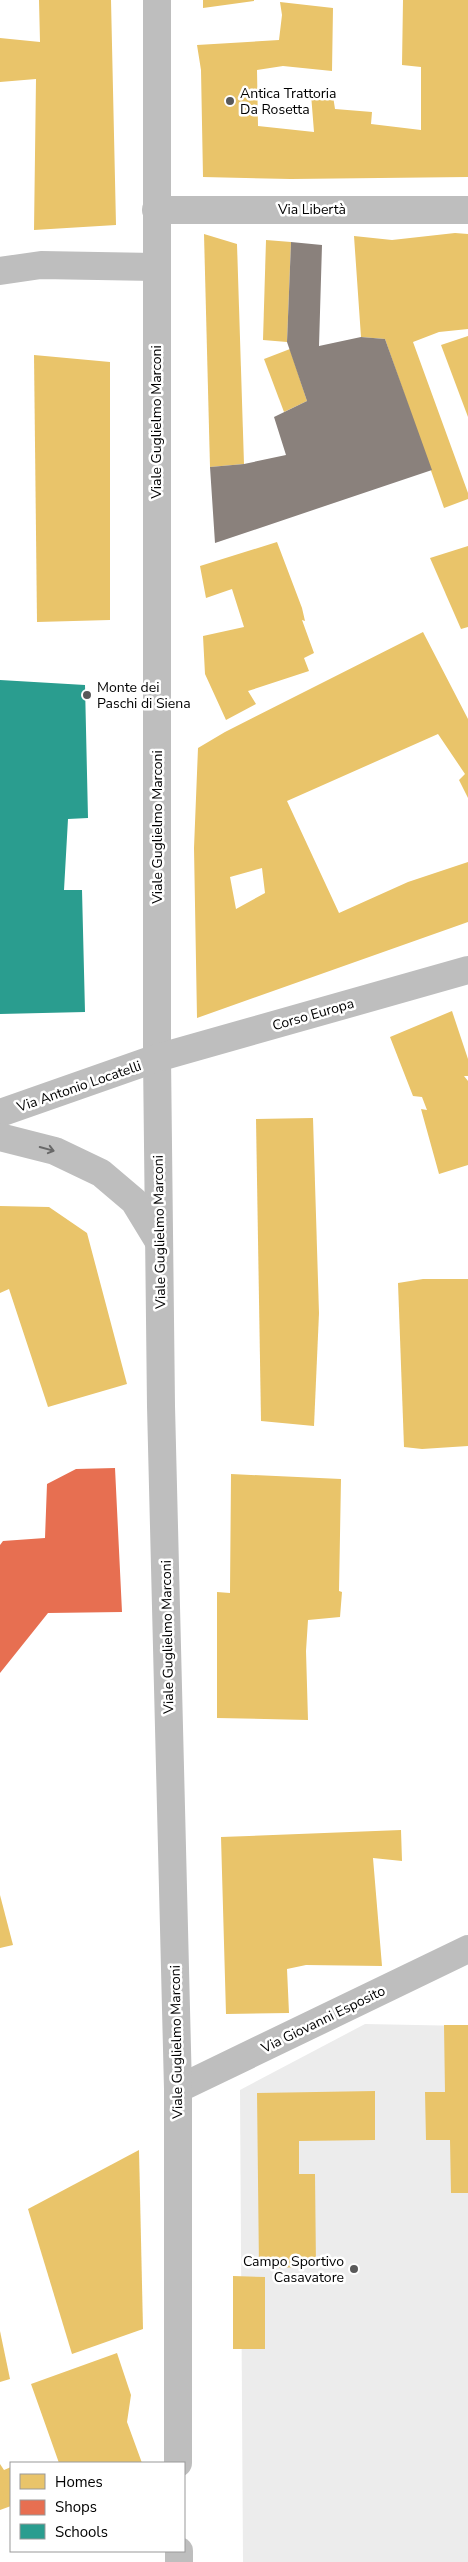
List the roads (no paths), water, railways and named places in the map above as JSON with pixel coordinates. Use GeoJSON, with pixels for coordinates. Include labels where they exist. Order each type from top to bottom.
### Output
{"type":"FeatureCollection","features":[{"type":"Feature","properties":{"kind":"street","name":"Viale Guglielmo Marconi"},"geometry":{"type":"LineString","coordinates":[[157,0],[157,1058],[161,1406],[178,2089],[178,2462]]}},
{"type":"Feature","properties":{"kind":"street","name":"Via Libertà"},"geometry":{"type":"LineString","coordinates":[[156,210],[468,210]]}},
{"type":"Feature","properties":{"kind":"street"},"geometry":{"type":"LineString","coordinates":[[0,270],[41,265],[156,267]]}},
{"type":"Feature","properties":{"kind":"street","name":"Corso Europa"},"geometry":{"type":"LineString","coordinates":[[157,1058],[468,970]]}},
{"type":"Feature","properties":{"kind":"street","name":"Via Antonio Locatelli"},"geometry":{"type":"LineString","coordinates":[[0,1113],[157,1058]]}},
{"type":"Feature","properties":{"kind":"street"},"geometry":{"type":"LineString","coordinates":[[0,1137],[55,1151],[101,1174],[134,1201],[159,1242]]}},
{"type":"Feature","properties":{"kind":"street","name":"Via Giovanni Esposito"},"geometry":{"type":"LineString","coordinates":[[178,2089],[468,1949]]}},
{"type":"Feature","properties":{"kind":"place","name":"Antica Trattoria Da Rosetta"},"geometry":{"type":"Point","coordinates":[230,101]}},
{"type":"Feature","properties":{"kind":"place","name":"Monte dei Paschi di Siena"},"geometry":{"type":"Point","coordinates":[87,695]}},
{"type":"Feature","properties":{"kind":"place","name":"Campo Sportivo Casavatore"},"geometry":{"type":"Point","coordinates":[354,2269]}}]}
